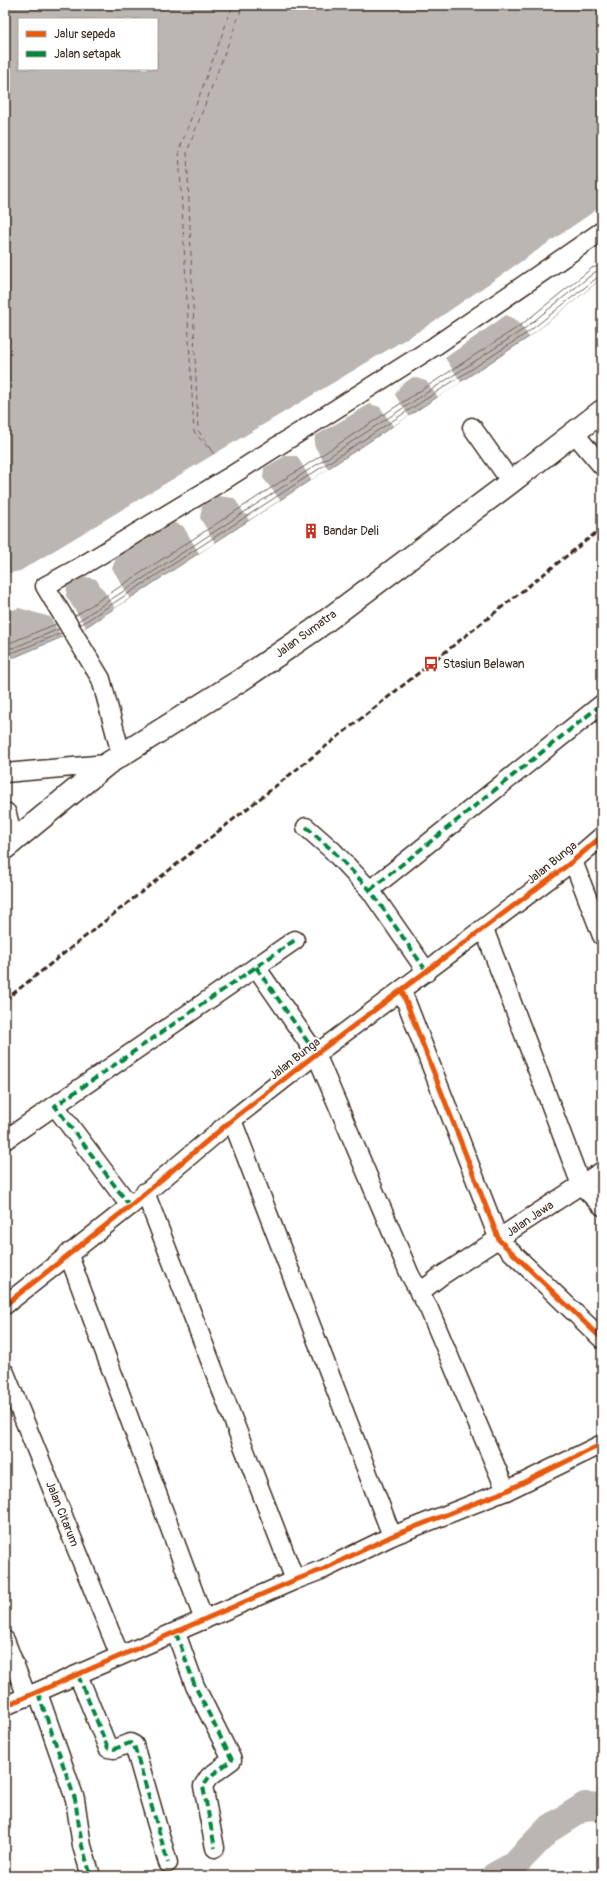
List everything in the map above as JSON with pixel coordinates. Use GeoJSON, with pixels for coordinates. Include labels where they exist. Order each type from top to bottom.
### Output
{"type":"FeatureCollection","features":[{"type":"Feature","properties":{"kind":"highway","name":"Jalan Sumatra"},"geometry":{"type":"LineString","coordinates":[[8,845],[114,759],[241,680],[308,634],[511,482],[602,411]]}},
{"type":"Feature","properties":{"kind":"highway"},"geometry":{"type":"LineString","coordinates":[[5,814],[8,845]]}},
{"type":"Feature","properties":{"kind":"street"},"geometry":{"type":"LineString","coordinates":[[5,772],[114,759],[101,678],[45,586],[80,567],[229,477],[435,346],[602,231]]}},
{"type":"Feature","properties":{"kind":"street"},"geometry":{"type":"LineString","coordinates":[[472,427],[511,482]]}},
{"type":"Feature","properties":{"kind":"street"},"geometry":{"type":"LineString","coordinates":[[574,433],[602,466]]}},
{"type":"Feature","properties":{"kind":"street"},"geometry":{"type":"LineString","coordinates":[[370,890],[602,704]]}},
{"type":"Feature","properties":{"kind":"street"},"geometry":{"type":"LineString","coordinates":[[306,827],[332,850],[370,890],[427,972]]}},
{"type":"Feature","properties":{"kind":"street","name":"Jalan Bunga"},"geometry":{"type":"LineString","coordinates":[[5,1305],[130,1206],[232,1120],[316,1054],[484,929],[573,861],[602,836]]}},
{"type":"Feature","properties":{"kind":"street"},"geometry":{"type":"LineString","coordinates":[[573,861],[602,936]]}},
{"type":"Feature","properties":{"kind":"street"},"geometry":{"type":"LineString","coordinates":[[484,929],[581,1185],[602,1206]]}},
{"type":"Feature","properties":{"kind":"street"},"geometry":{"type":"LineString","coordinates":[[5,1140],[295,940]]}},
{"type":"Feature","properties":{"kind":"street"},"geometry":{"type":"LineString","coordinates":[[256,967],[316,1054],[419,1293],[429,1309],[506,1491]]}},
{"type":"Feature","properties":{"kind":"street"},"geometry":{"type":"LineString","coordinates":[[402,991],[499,1240],[602,1339]]}},
{"type":"Feature","properties":{"kind":"street"},"geometry":{"type":"LineString","coordinates":[[55,1106],[130,1206]]}},
{"type":"Feature","properties":{"kind":"street"},"geometry":{"type":"LineString","coordinates":[[232,1120],[392,1536]]}},
{"type":"Feature","properties":{"kind":"street","name":"Jalan Jawa"},"geometry":{"type":"LineString","coordinates":[[419,1293],[441,1276],[499,1240],[602,1171]]}},
{"type":"Feature","properties":{"kind":"street"},"geometry":{"type":"LineString","coordinates":[[146,1192],[295,1580]]}},
{"type":"Feature","properties":{"kind":"street"},"geometry":{"type":"LineString","coordinates":[[68,1254],[204,1620]]}},
{"type":"Feature","properties":{"kind":"street","name":"Jalan Citarum"},"geometry":{"type":"LineString","coordinates":[[5,1373],[120,1656]]}},
{"type":"Feature","properties":{"kind":"street"},"geometry":{"type":"LineString","coordinates":[[5,1706],[295,1580],[324,1569],[392,1536],[506,1491],[602,1444]]}},
{"type":"Feature","properties":{"kind":"street"},"geometry":{"type":"LineString","coordinates":[[176,1633],[195,1686],[232,1760],[209,1777],[203,1786],[215,1848]]}},
{"type":"Feature","properties":{"kind":"street"},"geometry":{"type":"LineString","coordinates":[[5,1640],[32,1695],[75,1798],[82,1846],[91,1876]]}},
{"type":"Feature","properties":{"kind":"street"},"geometry":{"type":"LineString","coordinates":[[78,1675],[108,1748],[114,1749],[130,1743],[134,1745],[168,1863]]}},
{"type":"Feature","properties":{"kind":"water"},"geometry":{"type":"Polygon","coordinates":[[[5,5],[602,5],[602,278],[529,337],[86,627],[15,657],[5,657],[5,5]]]}},
{"type":"Feature","properties":{"kind":"pier"},"geometry":{"type":"Polygon","coordinates":[[[602,206],[602,278],[529,337],[518,321],[506,315],[445,358],[461,382],[438,397],[426,381],[413,377],[400,386],[395,395],[409,416],[393,426],[380,407],[370,404],[315,436],[314,445],[328,469],[311,480],[297,456],[285,456],[264,468],[263,478],[280,500],[249,520],[234,498],[218,496],[202,506],[200,518],[215,543],[199,553],[183,526],[172,522],[118,554],[112,568],[130,598],[115,608],[96,579],[81,576],[67,585],[66,596],[86,627],[62,637],[50,617],[19,608],[5,612],[5,574],[20,571],[424,328],[602,206]]]}},
{"type":"Feature","properties":{"kind":"waterway"},"geometry":{"type":"LineString","coordinates":[[495,1876],[513,1866],[549,1829],[585,1806],[602,1807]]}},
{"type":"Feature","properties":{"kind":"ferry route"},"geometry":{"type":"LineString","coordinates":[[214,454],[194,432],[179,151],[233,5]]}},
{"type":"Feature","properties":{"kind":"ferry route"},"geometry":{"type":"LineString","coordinates":[[211,450],[198,430],[187,152],[243,5]]}},
{"type":"Feature","properties":{"kind":"railway"},"geometry":{"type":"LineString","coordinates":[[5,1000],[602,528]]}},
{"type":"Feature","properties":{"kind":"marked path"},"geometry":{"type":"LineString","coordinates":[[370,890],[602,704]]}},
{"type":"Feature","properties":{"kind":"marked path"},"geometry":{"type":"LineString","coordinates":[[306,827],[332,850],[370,890],[427,972]]}},
{"type":"Feature","properties":{"kind":"marked path"},"geometry":{"type":"LineString","coordinates":[[130,1206],[55,1106],[295,940]]}},
{"type":"Feature","properties":{"kind":"marked path"},"geometry":{"type":"LineString","coordinates":[[256,967],[316,1054]]}},
{"type":"Feature","properties":{"kind":"marked path"},"geometry":{"type":"LineString","coordinates":[[176,1633],[195,1686],[232,1760],[209,1777],[203,1786],[215,1848]]}},
{"type":"Feature","properties":{"kind":"marked path"},"geometry":{"type":"LineString","coordinates":[[78,1675],[108,1748],[114,1749],[130,1743],[134,1745],[168,1863]]}},
{"type":"Feature","properties":{"kind":"marked path"},"geometry":{"type":"LineString","coordinates":[[38,1693],[75,1799],[82,1846],[91,1876]]}},
{"type":"Feature","properties":{"kind":"cycle path"},"geometry":{"type":"LineString","coordinates":[[5,1305],[130,1206],[232,1120],[316,1054],[573,861],[602,836]]}},
{"type":"Feature","properties":{"kind":"cycle path"},"geometry":{"type":"LineString","coordinates":[[402,991],[499,1240],[602,1339]]}},
{"type":"Feature","properties":{"kind":"cycle path"},"geometry":{"type":"LineString","coordinates":[[5,1706],[295,1580],[324,1569],[392,1536],[506,1491],[602,1444]]}},
{"type":"Feature","properties":{"kind":"place","name":"Bandar Deli"},"geometry":{"type":"Point","coordinates":[311,531]}},
{"type":"Feature","properties":{"kind":"place","name":"Stasiun Belawan"},"geometry":{"type":"Point","coordinates":[431,664]}}]}
